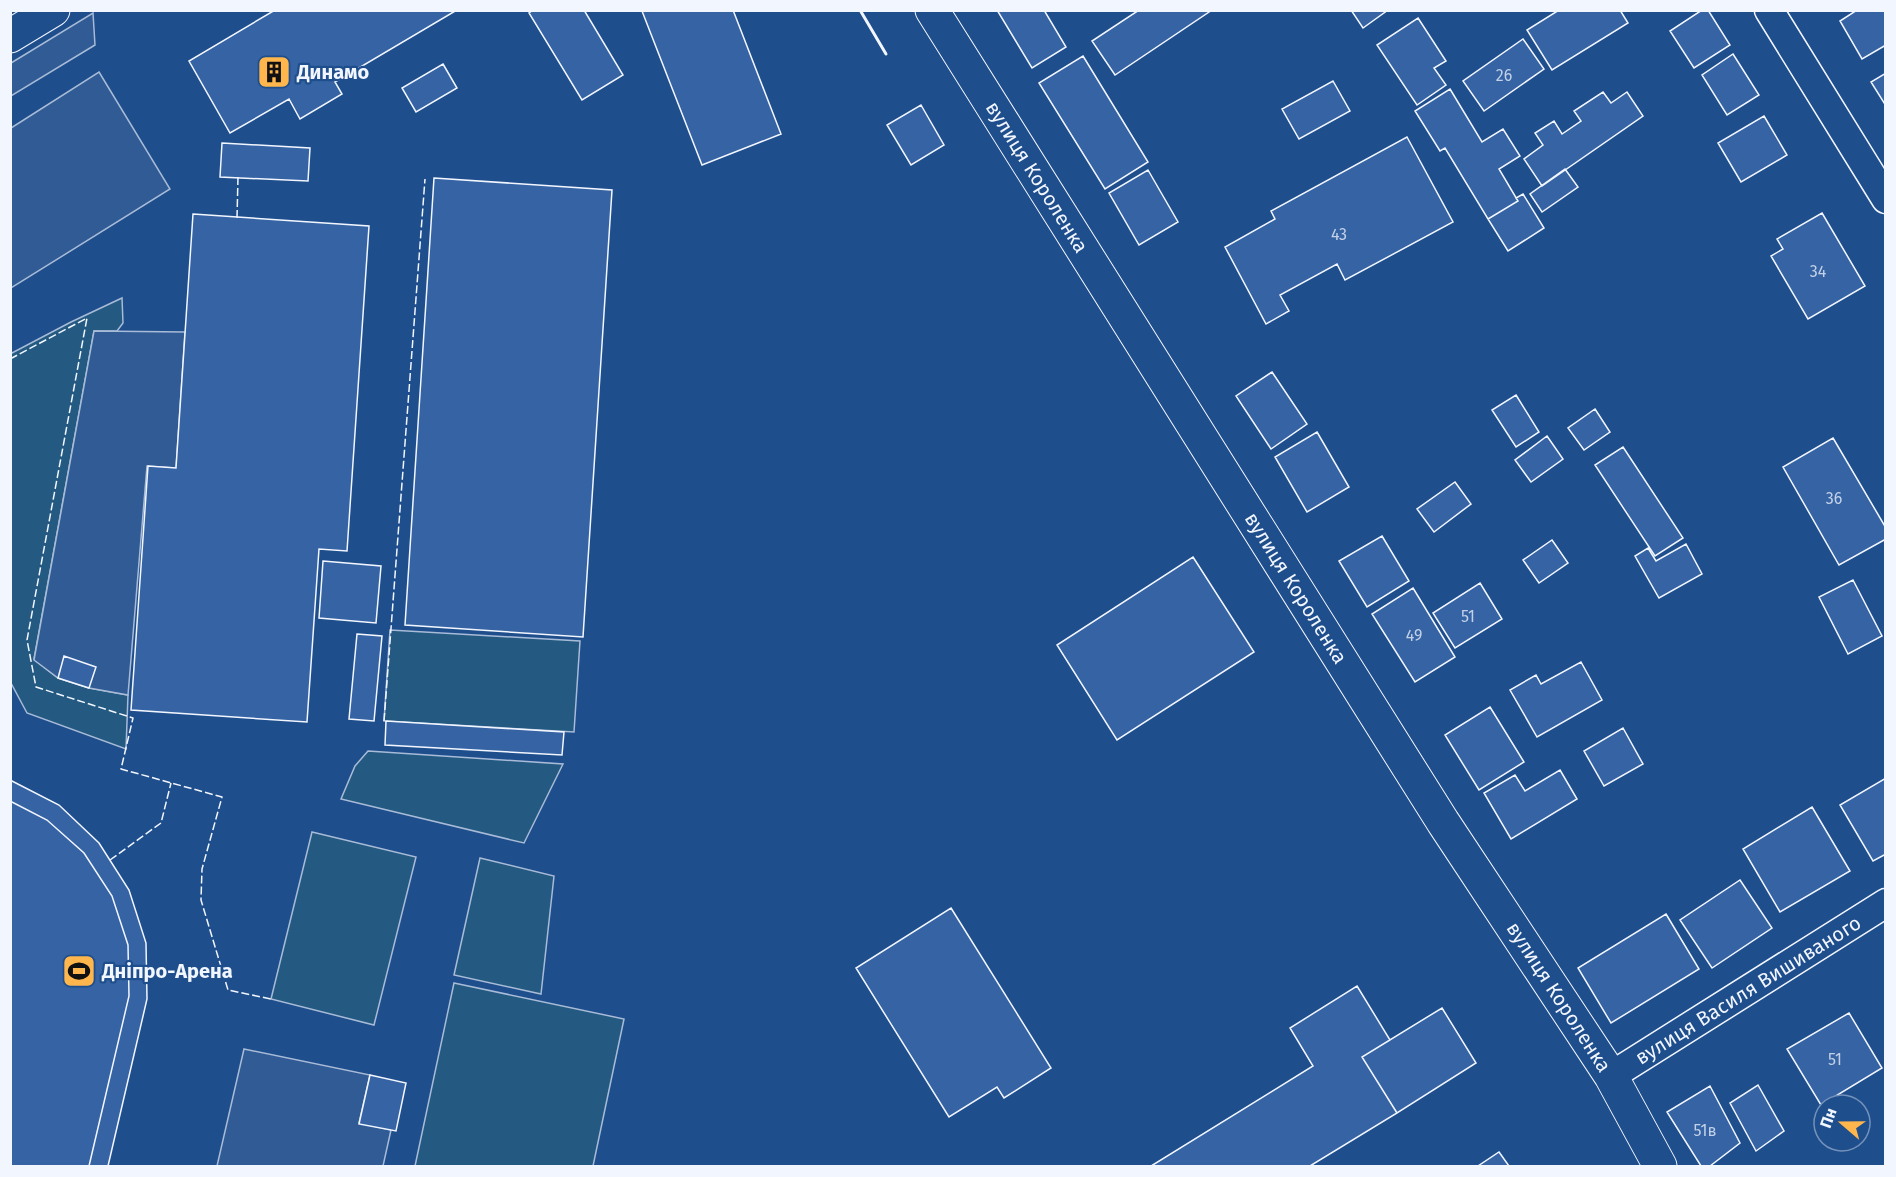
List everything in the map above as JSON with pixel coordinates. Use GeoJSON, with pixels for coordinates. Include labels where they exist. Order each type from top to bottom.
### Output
{"type":"FeatureCollection","features":[{"type":"Feature","properties":{"kind":"street"},"geometry":{"type":"LineString","coordinates":[[10,36],[53,10]]}},
{"type":"Feature","properties":{"kind":"street","name":"вулиця Короленка"},"geometry":{"type":"LineString","coordinates":[[932,10],[1443,822],[1611,1076],[1659,1167]]}},
{"type":"Feature","properties":{"kind":"street"},"geometry":{"type":"LineString","coordinates":[[1769,10],[1886,199]]}},
{"type":"Feature","properties":{"kind":"street","name":"вулиця Василя Вишиваного"},"geometry":{"type":"LineString","coordinates":[[1611,1076],[1886,903]]}},
{"type":"Feature","properties":{"kind":"shaded area"},"geometry":{"type":"Polygon","coordinates":[[[93,13],[95,45],[11,96],[11,63],[93,13]]]}},
{"type":"Feature","properties":{"kind":"shaded area"},"geometry":{"type":"Polygon","coordinates":[[[99,72],[170,189],[11,288],[11,128],[99,72]]]}},
{"type":"Feature","properties":{"kind":"shaded area"},"geometry":{"type":"Polygon","coordinates":[[[122,298],[123,323],[117,331],[94,331],[34,659],[58,678],[89,688],[128,695],[126,749],[27,713],[11,683],[10,354],[122,298]]]}},
{"type":"Feature","properties":{"kind":"shaded area"},"geometry":{"type":"Polygon","coordinates":[[[94,331],[185,332],[176,468],[147,466],[128,695],[89,688],[58,678],[34,660],[94,331]]]}},
{"type":"Feature","properties":{"kind":"shaded area"},"geometry":{"type":"Polygon","coordinates":[[[390,630],[580,641],[574,732],[384,721],[390,630]]]}},
{"type":"Feature","properties":{"kind":"shaded area"},"geometry":{"type":"Polygon","coordinates":[[[368,751],[563,764],[524,843],[341,799],[355,766],[368,751]]]}},
{"type":"Feature","properties":{"kind":"shaded area"},"geometry":{"type":"Polygon","coordinates":[[[312,832],[416,857],[374,1025],[271,999],[312,832]]]}},
{"type":"Feature","properties":{"kind":"shaded area"},"geometry":{"type":"Polygon","coordinates":[[[480,858],[554,876],[541,994],[454,975],[480,858]]]}},
{"type":"Feature","properties":{"kind":"shaded area"},"geometry":{"type":"Polygon","coordinates":[[[454,983],[624,1019],[593,1166],[415,1166],[454,983]]]}},
{"type":"Feature","properties":{"kind":"shaded area"},"geometry":{"type":"Polygon","coordinates":[[[244,1049],[370,1075],[359,1123],[391,1130],[383,1166],[217,1166],[244,1049]]]}},
{"type":"Feature","properties":{"kind":"building","name":"Динамо"},"geometry":{"type":"Polygon","coordinates":[[[275,10],[457,10],[335,82],[342,94],[300,119],[289,99],[230,133],[189,61],[275,10]]]}},
{"type":"Feature","properties":{"kind":"building"},"geometry":{"type":"Polygon","coordinates":[[[533,10],[584,10],[623,75],[582,100],[529,13],[533,10]]]}},
{"type":"Feature","properties":{"kind":"building"},"geometry":{"type":"Polygon","coordinates":[[[733,10],[781,134],[702,165],[642,11],[733,10]]]}},
{"type":"Feature","properties":{"kind":"building"},"geometry":{"type":"Polygon","coordinates":[[[997,10],[1044,10],[1066,47],[1032,68],[997,10]]]}},
{"type":"Feature","properties":{"kind":"building"},"geometry":{"type":"Polygon","coordinates":[[[1139,10],[1212,10],[1115,75],[1092,41],[1139,10]]]}},
{"type":"Feature","properties":{"kind":"building"},"geometry":{"type":"Polygon","coordinates":[[[1351,10],[1388,10],[1363,28],[1351,10]]]}},
{"type":"Feature","properties":{"kind":"building"},"geometry":{"type":"Polygon","coordinates":[[[1559,10],[1620,10],[1628,23],[1552,70],[1527,30],[1559,10]]]}},
{"type":"Feature","properties":{"kind":"building"},"geometry":{"type":"Polygon","coordinates":[[[1702,10],[1708,10],[1730,45],[1694,68],[1670,31],[1702,10]]]}},
{"type":"Feature","properties":{"kind":"building"},"geometry":{"type":"Polygon","coordinates":[[[1857,10],[1886,10],[1886,45],[1862,59],[1840,21],[1857,10]]]}},
{"type":"Feature","properties":{"kind":"building"},"geometry":{"type":"Polygon","coordinates":[[[1418,18],[1446,61],[1434,68],[1446,85],[1417,105],[1377,45],[1418,18]]]}},
{"type":"Feature","properties":{"kind":"building"},"geometry":{"type":"Polygon","coordinates":[[[1523,39],[1544,69],[1484,111],[1463,81],[1523,39]]]}},
{"type":"Feature","properties":{"kind":"building"},"geometry":{"type":"Polygon","coordinates":[[[1733,54],[1759,95],[1727,115],[1702,75],[1733,54]]]}},
{"type":"Feature","properties":{"kind":"building"},"geometry":{"type":"Polygon","coordinates":[[[1083,56],[1148,162],[1105,189],[1039,83],[1083,56]]]}},
{"type":"Feature","properties":{"kind":"building"},"geometry":{"type":"Polygon","coordinates":[[[443,64],[457,88],[416,112],[402,88],[443,64]]]}},
{"type":"Feature","properties":{"kind":"building"},"geometry":{"type":"Polygon","coordinates":[[[1886,73],[1886,106],[1871,82],[1886,73]]]}},
{"type":"Feature","properties":{"kind":"building"},"geometry":{"type":"Polygon","coordinates":[[[1333,81],[1350,111],[1299,139],[1282,109],[1333,81]]]}},
{"type":"Feature","properties":{"kind":"building"},"geometry":{"type":"Polygon","coordinates":[[[1450,89],[1482,142],[1503,129],[1520,156],[1499,169],[1518,201],[1488,219],[1445,148],[1440,151],[1415,111],[1450,89]]]}},
{"type":"Feature","properties":{"kind":"building"},"geometry":{"type":"Polygon","coordinates":[[[1603,92],[1611,103],[1627,92],[1643,116],[1542,186],[1524,159],[1543,145],[1535,133],[1554,121],[1562,134],[1581,121],[1574,111],[1603,92]]]}},
{"type":"Feature","properties":{"kind":"building"},"geometry":{"type":"Polygon","coordinates":[[[921,105],[944,145],[911,165],[887,125],[921,105]]]}},
{"type":"Feature","properties":{"kind":"building"},"geometry":{"type":"Polygon","coordinates":[[[1764,116],[1787,155],[1741,182],[1718,143],[1764,116]]]}},
{"type":"Feature","properties":{"kind":"building"},"geometry":{"type":"Polygon","coordinates":[[[1407,137],[1453,222],[1345,280],[1337,264],[1280,295],[1289,311],[1266,324],[1225,247],[1275,219],[1271,211],[1407,137]]]}},
{"type":"Feature","properties":{"kind":"building"},"geometry":{"type":"Polygon","coordinates":[[[222,143],[310,148],[308,181],[220,177],[222,143]]]}},
{"type":"Feature","properties":{"kind":"building"},"geometry":{"type":"Polygon","coordinates":[[[1565,169],[1578,187],[1542,212],[1530,194],[1565,169]]]}},
{"type":"Feature","properties":{"kind":"building"},"geometry":{"type":"Polygon","coordinates":[[[1148,170],[1178,222],[1139,245],[1109,193],[1148,170]]]}},
{"type":"Feature","properties":{"kind":"building"},"geometry":{"type":"Polygon","coordinates":[[[434,178],[612,190],[583,637],[405,625],[434,178]]]}},
{"type":"Feature","properties":{"kind":"building"},"geometry":{"type":"Polygon","coordinates":[[[1523,194],[1544,228],[1508,251],[1488,219],[1518,201],[1516,198],[1523,194]]]}},
{"type":"Feature","properties":{"kind":"building"},"geometry":{"type":"Polygon","coordinates":[[[1822,213],[1865,286],[1808,319],[1771,256],[1783,249],[1777,239],[1822,213]]]}},
{"type":"Feature","properties":{"kind":"building"},"geometry":{"type":"Polygon","coordinates":[[[193,214],[369,226],[347,551],[319,549],[307,722],[131,710],[148,466],[176,468],[193,214]]]}},
{"type":"Feature","properties":{"kind":"building"},"geometry":{"type":"Polygon","coordinates":[[[1272,372],[1307,424],[1271,449],[1236,396],[1272,372]]]}},
{"type":"Feature","properties":{"kind":"building"},"geometry":{"type":"Polygon","coordinates":[[[1516,395],[1539,432],[1516,447],[1492,410],[1516,395]]]}},
{"type":"Feature","properties":{"kind":"building"},"geometry":{"type":"Polygon","coordinates":[[[1595,409],[1610,432],[1584,450],[1568,428],[1595,409]]]}},
{"type":"Feature","properties":{"kind":"building"},"geometry":{"type":"Polygon","coordinates":[[[1317,432],[1349,487],[1307,512],[1275,457],[1317,432]]]}},
{"type":"Feature","properties":{"kind":"building"},"geometry":{"type":"Polygon","coordinates":[[[1547,436],[1563,459],[1531,482],[1515,460],[1547,436]]]}},
{"type":"Feature","properties":{"kind":"building"},"geometry":{"type":"Polygon","coordinates":[[[1833,438],[1886,528],[1886,539],[1839,565],[1783,467],[1833,438]]]}},
{"type":"Feature","properties":{"kind":"building"},"geometry":{"type":"Polygon","coordinates":[[[1623,447],[1683,538],[1655,556],[1595,465],[1623,447]]]}},
{"type":"Feature","properties":{"kind":"building"},"geometry":{"type":"Polygon","coordinates":[[[1455,482],[1471,504],[1434,532],[1417,509],[1455,482]]]}},
{"type":"Feature","properties":{"kind":"building"},"geometry":{"type":"Polygon","coordinates":[[[1382,536],[1409,581],[1367,607],[1339,561],[1382,536]]]}},
{"type":"Feature","properties":{"kind":"building"},"geometry":{"type":"Polygon","coordinates":[[[1552,540],[1568,563],[1539,583],[1523,560],[1552,540]]]}},
{"type":"Feature","properties":{"kind":"building"},"geometry":{"type":"Polygon","coordinates":[[[1686,544],[1702,574],[1659,598],[1635,556],[1648,548],[1656,561],[1686,544]]]}},
{"type":"Feature","properties":{"kind":"building"},"geometry":{"type":"Polygon","coordinates":[[[1193,557],[1254,652],[1117,740],[1057,645],[1193,557]]]}},
{"type":"Feature","properties":{"kind":"building"},"geometry":{"type":"Polygon","coordinates":[[[323,561],[381,566],[376,623],[319,618],[323,561]]]}},
{"type":"Feature","properties":{"kind":"building"},"geometry":{"type":"Polygon","coordinates":[[[1853,580],[1882,636],[1848,654],[1819,597],[1853,580]]]}},
{"type":"Feature","properties":{"kind":"building"},"geometry":{"type":"Polygon","coordinates":[[[1480,583],[1502,619],[1455,648],[1433,613],[1480,583]]]}},
{"type":"Feature","properties":{"kind":"building"},"geometry":{"type":"Polygon","coordinates":[[[1413,588],[1455,657],[1415,682],[1372,614],[1413,588]]]}},
{"type":"Feature","properties":{"kind":"building"},"geometry":{"type":"Polygon","coordinates":[[[357,634],[382,636],[374,721],[349,719],[357,634]]]}},
{"type":"Feature","properties":{"kind":"building"},"geometry":{"type":"Polygon","coordinates":[[[64,656],[96,667],[89,688],[58,678],[64,656]]]}},
{"type":"Feature","properties":{"kind":"building"},"geometry":{"type":"Polygon","coordinates":[[[1581,662],[1602,700],[1537,737],[1510,690],[1536,675],[1541,684],[1581,662]]]}},
{"type":"Feature","properties":{"kind":"building"},"geometry":{"type":"Polygon","coordinates":[[[1490,707],[1524,762],[1479,790],[1445,735],[1490,707]]]}},
{"type":"Feature","properties":{"kind":"building"},"geometry":{"type":"Polygon","coordinates":[[[386,721],[564,732],[562,755],[385,745],[386,721]]]}},
{"type":"Feature","properties":{"kind":"building"},"geometry":{"type":"Polygon","coordinates":[[[1623,728],[1643,764],[1604,786],[1584,751],[1623,728]]]}},
{"type":"Feature","properties":{"kind":"building"},"geometry":{"type":"Polygon","coordinates":[[[1560,770],[1577,799],[1511,839],[1484,793],[1515,775],[1525,791],[1560,770]]]}},
{"type":"Feature","properties":{"kind":"building"},"geometry":{"type":"Polygon","coordinates":[[[1886,778],[1886,854],[1873,861],[1840,805],[1886,778]]]}},
{"type":"Feature","properties":{"kind":"building"},"geometry":{"type":"Polygon","coordinates":[[[10,780],[59,805],[99,843],[129,890],[146,943],[147,999],[108,1166],[89,1166],[129,996],[128,945],[112,896],[84,853],[47,820],[10,801],[10,780]]]}},
{"type":"Feature","properties":{"kind":"building","name":"Дніпро-Арена"},"geometry":{"type":"Polygon","coordinates":[[[10,801],[47,820],[84,853],[112,896],[128,945],[129,996],[89,1166],[10,1166],[10,801]]]}},
{"type":"Feature","properties":{"kind":"building"},"geometry":{"type":"Polygon","coordinates":[[[1812,807],[1850,871],[1780,912],[1743,849],[1812,807]]]}},
{"type":"Feature","properties":{"kind":"building"},"geometry":{"type":"Polygon","coordinates":[[[1740,880],[1772,928],[1712,968],[1680,920],[1740,880]]]}},
{"type":"Feature","properties":{"kind":"building"},"geometry":{"type":"Polygon","coordinates":[[[951,908],[1051,1068],[1004,1098],[997,1087],[949,1117],[856,968],[951,908]]]}},
{"type":"Feature","properties":{"kind":"building"},"geometry":{"type":"Polygon","coordinates":[[[1666,914],[1699,969],[1611,1023],[1578,968],[1666,914]]]}},
{"type":"Feature","properties":{"kind":"building"},"geometry":{"type":"Polygon","coordinates":[[[1357,986],[1390,1040],[1362,1057],[1397,1113],[1310,1166],[1151,1166],[1313,1066],[1290,1028],[1357,986]]]}},
{"type":"Feature","properties":{"kind":"building"},"geometry":{"type":"Polygon","coordinates":[[[1442,1008],[1476,1063],[1397,1113],[1362,1057],[1442,1008]]]}},
{"type":"Feature","properties":{"kind":"building"},"geometry":{"type":"Polygon","coordinates":[[[1849,1013],[1882,1068],[1841,1093],[1814,1093],[1787,1049],[1849,1013]]]}},
{"type":"Feature","properties":{"kind":"building"},"geometry":{"type":"Polygon","coordinates":[[[370,1075],[406,1083],[396,1131],[359,1124],[370,1075]]]}},
{"type":"Feature","properties":{"kind":"building"},"geometry":{"type":"Polygon","coordinates":[[[1758,1085],[1784,1131],[1756,1151],[1730,1103],[1758,1085]]]}},
{"type":"Feature","properties":{"kind":"building"},"geometry":{"type":"Polygon","coordinates":[[[1710,1086],[1740,1143],[1710,1166],[1701,1166],[1667,1112],[1710,1086]]]}},
{"type":"Feature","properties":{"kind":"building"},"geometry":{"type":"Polygon","coordinates":[[[1499,1152],[1509,1166],[1478,1166],[1499,1152]]]}},
{"type":"Feature","properties":{"kind":"fence"},"geometry":{"type":"LineString","coordinates":[[237,218],[238,177]]}},
{"type":"Feature","properties":{"kind":"fence"},"geometry":{"type":"LineString","coordinates":[[384,721],[425,179]]}},
{"type":"Feature","properties":{"kind":"fence"},"geometry":{"type":"LineString","coordinates":[[10,359],[87,318],[27,640],[36,687],[133,718],[121,769],[222,797],[202,869],[201,900],[228,990],[271,999]]}},
{"type":"Feature","properties":{"kind":"fence"},"geometry":{"type":"LineString","coordinates":[[110,860],[161,823],[171,783]]}},
{"type":"Feature","properties":{"kind":"wall"},"geometry":{"type":"LineString","coordinates":[[860,10],[886,54]]}},
{"type":"Feature","properties":{"kind":"place","name":"Динамо"},"geometry":{"type":"Point","coordinates":[274,72]}},
{"type":"Feature","properties":{"kind":"place","name":"Дніпро-Арена"},"geometry":{"type":"Point","coordinates":[79,971]}}]}
